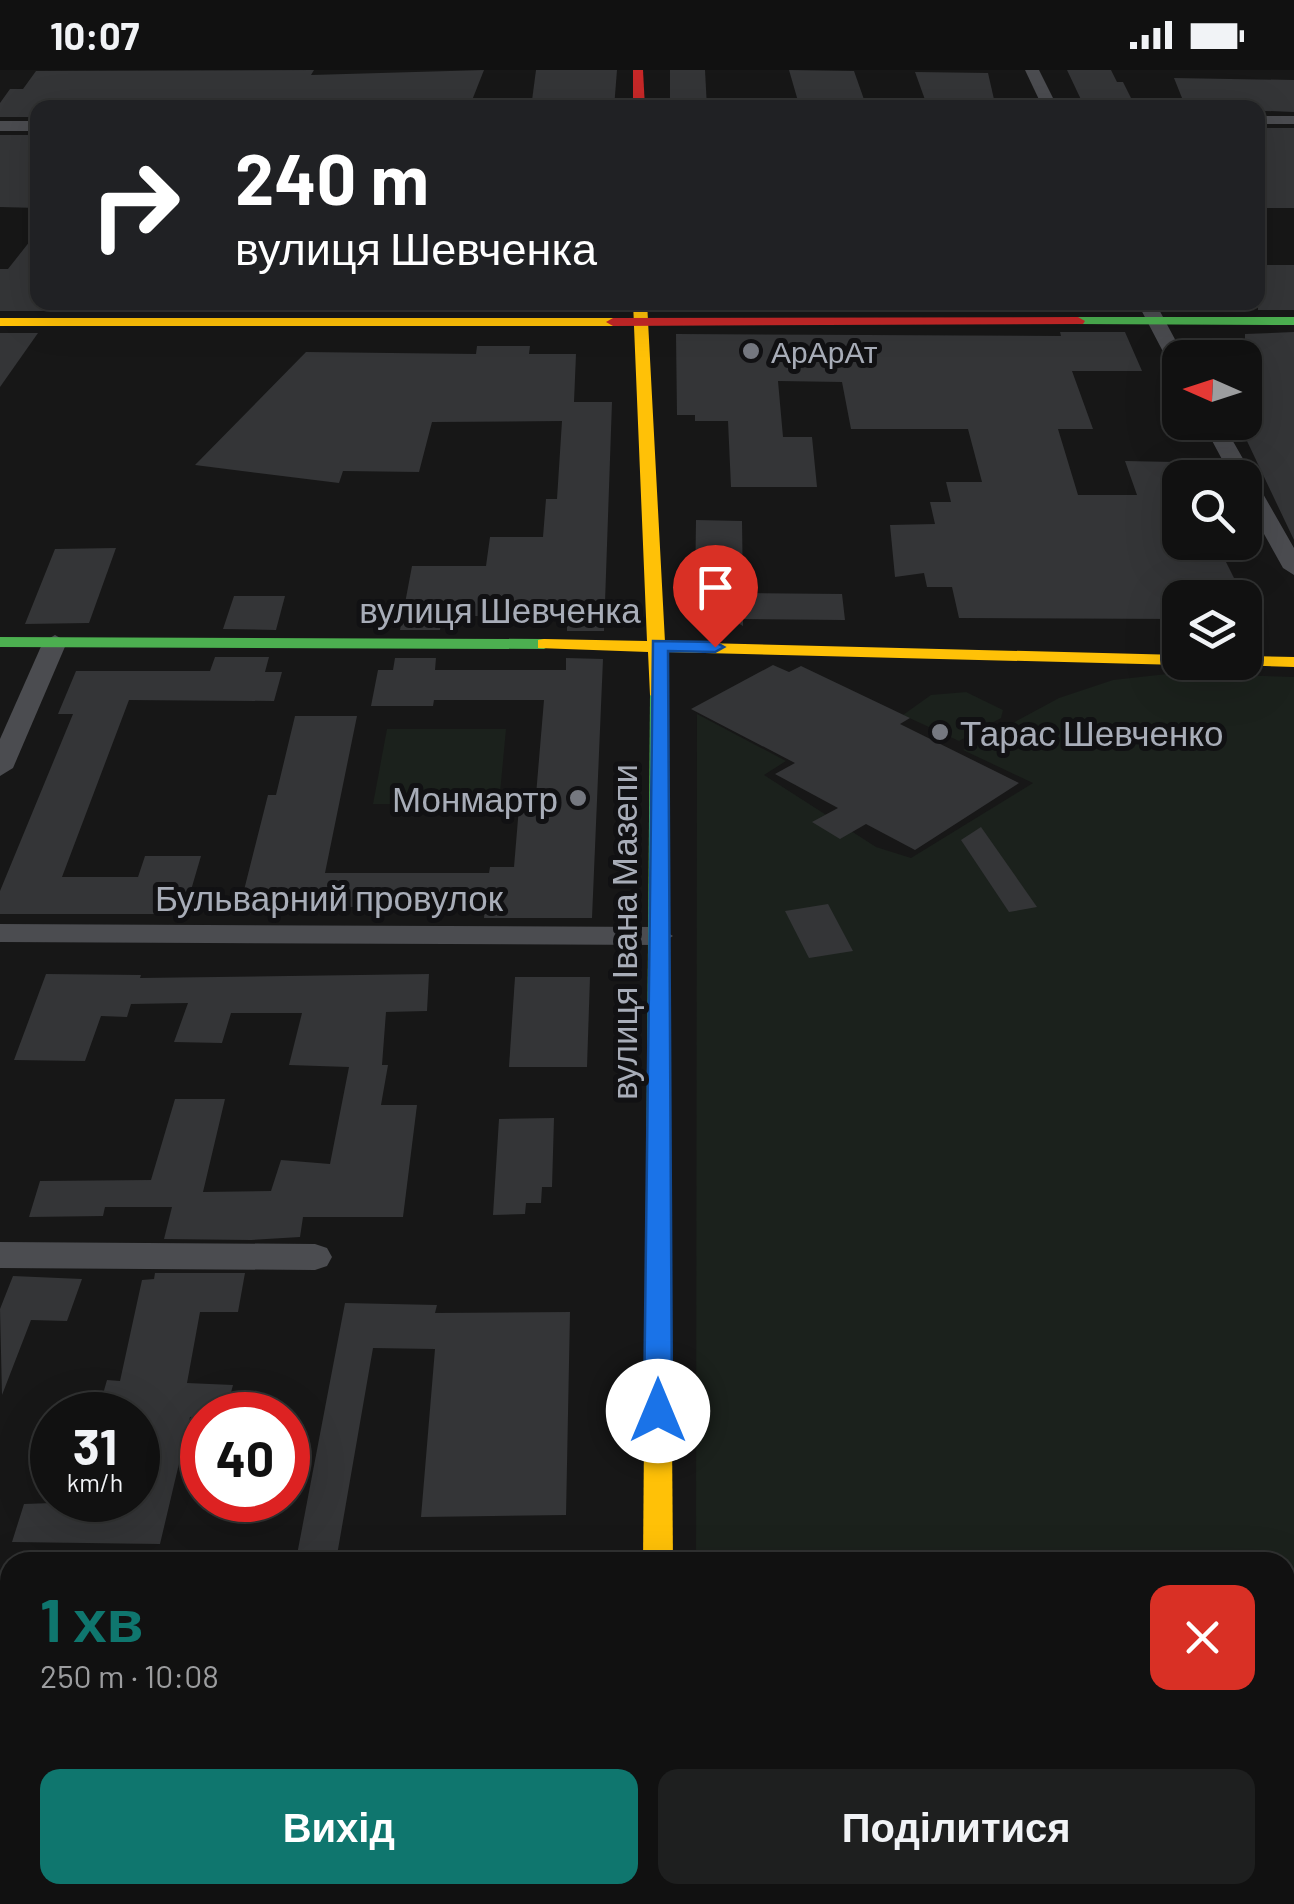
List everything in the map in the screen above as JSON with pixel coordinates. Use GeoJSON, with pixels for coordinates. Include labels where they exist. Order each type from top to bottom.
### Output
{"type":"FeatureCollection","features":[{"type":"Feature","properties":{"kind":"street"},"geometry":{"type":"LineString","coordinates":[[638,70],[639,100]]}},
{"type":"Feature","properties":{"kind":"street"},"geometry":{"type":"LineString","coordinates":[[1032,70],[1047,100]]}},
{"type":"Feature","properties":{"kind":"street"},"geometry":{"type":"LineString","coordinates":[[1265,120],[1294,120]]}},
{"type":"Feature","properties":{"kind":"street"},"geometry":{"type":"LineString","coordinates":[[0,126],[30,126]]}},
{"type":"Feature","properties":{"kind":"street"},"geometry":{"type":"LineString","coordinates":[[0,322],[640,310],[1150,312],[1294,322]]}},
{"type":"Feature","properties":{"kind":"street","name":"вулиця Івана Мазепи"},"geometry":{"type":"LineString","coordinates":[[640,310],[659,645],[658,1552]]}},
{"type":"Feature","properties":{"kind":"street"},"geometry":{"type":"LineString","coordinates":[[1150,312],[1166,340]]}},
{"type":"Feature","properties":{"kind":"street"},"geometry":{"type":"LineString","coordinates":[[1262,511],[1294,568]]}},
{"type":"Feature","properties":{"kind":"street","name":"вулиця Шевченка"},"geometry":{"type":"LineString","coordinates":[[0,642],[659,645],[1162,659]]}},
{"type":"Feature","properties":{"kind":"street"},"geometry":{"type":"LineString","coordinates":[[0,768],[55,642]]}},
{"type":"Feature","properties":{"kind":"street"},"geometry":{"type":"LineString","coordinates":[[1262,661],[1294,662]]}},
{"type":"Feature","properties":{"kind":"street","name":"Бульварний провулок"},"geometry":{"type":"LineString","coordinates":[[0,933],[658,936]]}},
{"type":"Feature","properties":{"kind":"street"},"geometry":{"type":"LineString","coordinates":[[0,1255],[315,1257]]}},
{"type":"Feature","properties":{"kind":"shaded area"},"geometry":{"type":"Polygon","coordinates":[[[1162,675],[1162,680],[1294,677],[1294,1552],[696,1552],[697,714],[786,761],[764,775],[876,847],[911,858],[1033,783],[963,750],[1059,698],[1113,680],[1162,675]]]}},
{"type":"Feature","properties":{"kind":"shaded area"},"geometry":{"type":"Polygon","coordinates":[[[966,692],[1003,710],[1001,718],[959,741],[903,715],[931,695],[966,692]]]}},
{"type":"Feature","properties":{"kind":"shaded area"},"geometry":{"type":"Polygon","coordinates":[[[387,729],[506,729],[499,804],[373,804],[387,729]]]}},
{"type":"Feature","properties":{"kind":"building"},"geometry":{"type":"Polygon","coordinates":[[[314,70],[311,75],[484,70],[472,100],[30,100],[30,117],[0,117],[0,103],[10,89],[23,89],[36,71],[314,70]]]}},
{"type":"Feature","properties":{"kind":"building"},"geometry":{"type":"Polygon","coordinates":[[[536,70],[617,70],[615,100],[532,100],[536,70]]]}},
{"type":"Feature","properties":{"kind":"building"},"geometry":{"type":"Polygon","coordinates":[[[670,70],[705,70],[707,100],[670,100],[670,70]]]}},
{"type":"Feature","properties":{"kind":"building"},"geometry":{"type":"Polygon","coordinates":[[[789,70],[854,71],[864,100],[798,100],[789,70]]]}},
{"type":"Feature","properties":{"kind":"building"},"geometry":{"type":"Polygon","coordinates":[[[1067,70],[1111,70],[1132,100],[1081,100],[1067,70]]]}},
{"type":"Feature","properties":{"kind":"building"},"geometry":{"type":"Polygon","coordinates":[[[915,72],[988,73],[994,100],[925,100],[915,72]]]}},
{"type":"Feature","properties":{"kind":"building"},"geometry":{"type":"Polygon","coordinates":[[[1174,78],[1294,80],[1294,112],[1265,111],[1265,100],[1183,100],[1174,78]]]}},
{"type":"Feature","properties":{"kind":"building"},"geometry":{"type":"Polygon","coordinates":[[[1265,128],[1294,128],[1294,208],[1265,208],[1265,128]]]}},
{"type":"Feature","properties":{"kind":"building"},"geometry":{"type":"Polygon","coordinates":[[[0,135],[30,135],[30,208],[0,207],[0,135]]]}},
{"type":"Feature","properties":{"kind":"building"},"geometry":{"type":"Polygon","coordinates":[[[30,241],[30,310],[52,311],[0,311],[0,269],[8,269],[30,241]]]}},
{"type":"Feature","properties":{"kind":"building"},"geometry":{"type":"Polygon","coordinates":[[[1265,265],[1294,265],[1294,310],[1265,310],[1265,265]]]}},
{"type":"Feature","properties":{"kind":"building"},"geometry":{"type":"Polygon","coordinates":[[[1060,332],[1125,332],[1142,371],[1072,371],[1093,429],[1058,429],[1078,495],[1137,495],[1125,461],[1162,462],[1162,560],[1225,560],[1235,580],[1162,580],[1162,619],[959,618],[952,587],[927,587],[924,573],[895,577],[890,525],[935,524],[930,502],[951,502],[946,482],[982,482],[968,429],[851,429],[842,382],[778,381],[783,437],[812,437],[817,487],[731,487],[728,421],[695,421],[695,415],[677,415],[676,334],[1061,336],[1060,332]]]}},
{"type":"Feature","properties":{"kind":"building"},"geometry":{"type":"Polygon","coordinates":[[[1294,332],[1294,540],[1262,473],[1262,460],[1256,460],[1247,440],[1262,440],[1262,340],[1245,340],[1245,334],[1294,332]]]}},
{"type":"Feature","properties":{"kind":"building"},"geometry":{"type":"Polygon","coordinates":[[[0,333],[38,333],[0,387],[0,333]]]}},
{"type":"Feature","properties":{"kind":"building"},"geometry":{"type":"Polygon","coordinates":[[[477,346],[530,346],[529,354],[576,354],[574,402],[612,402],[604,631],[567,631],[567,616],[442,616],[440,630],[400,630],[412,566],[486,566],[490,537],[543,537],[546,499],[557,499],[562,421],[432,422],[419,472],[343,471],[339,483],[195,465],[306,352],[476,354],[477,346]]]}},
{"type":"Feature","properties":{"kind":"building"},"geometry":{"type":"Polygon","coordinates":[[[696,520],[742,521],[743,593],[842,594],[845,620],[743,619],[743,626],[684,592],[695,592],[696,520]]]}},
{"type":"Feature","properties":{"kind":"building"},"geometry":{"type":"Polygon","coordinates":[[[116,548],[89,623],[25,624],[55,549],[116,548]]]}},
{"type":"Feature","properties":{"kind":"building"},"geometry":{"type":"Polygon","coordinates":[[[234,596],[285,596],[276,630],[223,629],[234,596]]]}},
{"type":"Feature","properties":{"kind":"building"},"geometry":{"type":"Polygon","coordinates":[[[215,657],[269,657],[265,672],[282,672],[274,701],[129,700],[62,877],[138,877],[145,856],[201,856],[184,914],[0,914],[0,891],[73,714],[58,714],[76,671],[210,671],[215,657]]]}},
{"type":"Feature","properties":{"kind":"building"},"geometry":{"type":"Polygon","coordinates":[[[395,658],[436,658],[435,670],[566,670],[566,658],[603,659],[592,918],[484,918],[485,907],[334,907],[332,914],[238,914],[268,795],[276,795],[295,716],[357,716],[325,873],[489,873],[490,867],[514,867],[519,807],[535,807],[544,700],[434,700],[433,706],[371,706],[378,670],[393,670],[395,658]]]}},
{"type":"Feature","properties":{"kind":"building"},"geometry":{"type":"Polygon","coordinates":[[[773,665],[789,672],[801,666],[910,718],[900,724],[1019,783],[915,850],[866,824],[840,839],[812,822],[838,808],[775,774],[795,763],[691,709],[773,665]]]}},
{"type":"Feature","properties":{"kind":"building"},"geometry":{"type":"Polygon","coordinates":[[[981,827],[1037,907],[1009,912],[961,840],[981,827]]]}},
{"type":"Feature","properties":{"kind":"building"},"geometry":{"type":"Polygon","coordinates":[[[828,904],[853,951],[809,958],[785,911],[828,904]]]}},
{"type":"Feature","properties":{"kind":"building"},"geometry":{"type":"Polygon","coordinates":[[[46,974],[141,975],[140,978],[429,974],[427,1011],[386,1012],[382,1065],[388,1065],[381,1105],[417,1105],[403,1217],[303,1217],[300,1237],[251,1240],[164,1239],[172,1207],[105,1207],[103,1216],[29,1217],[40,1181],[151,1180],[175,1099],[225,1099],[203,1192],[271,1191],[281,1160],[330,1164],[349,1067],[289,1065],[302,1013],[231,1013],[222,1043],[174,1042],[188,1003],[131,1004],[127,1017],[101,1016],[85,1061],[14,1060],[46,974]]]}},
{"type":"Feature","properties":{"kind":"building"},"geometry":{"type":"Polygon","coordinates":[[[515,977],[590,977],[587,1067],[509,1067],[515,977]]]}},
{"type":"Feature","properties":{"kind":"building"},"geometry":{"type":"Polygon","coordinates":[[[554,1118],[552,1187],[542,1187],[541,1203],[526,1203],[525,1214],[493,1215],[499,1119],[554,1118]]]}},
{"type":"Feature","properties":{"kind":"building"},"geometry":{"type":"Polygon","coordinates":[[[155,1273],[245,1273],[238,1312],[200,1312],[187,1383],[233,1385],[231,1392],[180,1392],[180,1459],[160,1544],[12,1542],[24,1504],[30,1504],[30,1522],[160,1522],[160,1392],[104,1392],[107,1380],[120,1381],[142,1280],[154,1279],[155,1273]]]}},
{"type":"Feature","properties":{"kind":"building"},"geometry":{"type":"Polygon","coordinates":[[[13,1276],[82,1279],[67,1321],[31,1320],[2,1395],[0,1309],[13,1276]]]}},
{"type":"Feature","properties":{"kind":"building"},"geometry":{"type":"Polygon","coordinates":[[[345,1303],[437,1305],[435,1313],[570,1312],[566,1515],[421,1517],[435,1349],[373,1348],[338,1552],[298,1552],[303,1522],[310,1522],[310,1487],[345,1303]]]}},
{"type":"Feature","properties":{"kind":"traffic: fast"},"geometry":{"type":"LineString","coordinates":[[1078,321],[1294,321]]}},
{"type":"Feature","properties":{"kind":"traffic: fast"},"geometry":{"type":"LineString","coordinates":[[0,642],[544,644]]}},
{"type":"Feature","properties":{"kind":"traffic: fast"},"geometry":{"type":"LineString","coordinates":[[658,1313],[659,695]]}},
{"type":"Feature","properties":{"kind":"traffic: slow"},"geometry":{"type":"LineString","coordinates":[[640,310],[659,695]]}},
{"type":"Feature","properties":{"kind":"traffic: slow"},"geometry":{"type":"LineString","coordinates":[[0,322],[613,322]]}},
{"type":"Feature","properties":{"kind":"traffic: slow"},"geometry":{"type":"LineString","coordinates":[[544,644],[1162,660]]}},
{"type":"Feature","properties":{"kind":"traffic: slow"},"geometry":{"type":"LineString","coordinates":[[1262,661],[1294,662]]}},
{"type":"Feature","properties":{"kind":"traffic: slow"},"geometry":{"type":"LineString","coordinates":[[658,1313],[658,1552]]}},
{"type":"Feature","properties":{"kind":"traffic: jam"},"geometry":{"type":"LineString","coordinates":[[638,70],[639,100]]}},
{"type":"Feature","properties":{"kind":"traffic: jam"},"geometry":{"type":"LineString","coordinates":[[613,322],[1078,321]]}},
{"type":"Feature","properties":{"kind":"place","name":"АрАрАт"},"geometry":{"type":"Point","coordinates":[751,351]}},
{"type":"Feature","properties":{"kind":"place","name":"Тарас Шевченко"},"geometry":{"type":"Point","coordinates":[940,732]}},
{"type":"Feature","properties":{"kind":"place","name":"Монмартр"},"geometry":{"type":"Point","coordinates":[578,798]}},
{"type":"Feature","properties":{"kind":"route"},"geometry":{"type":"LineString","coordinates":[[658,1411],[659,645],[715,647]]}}]}
